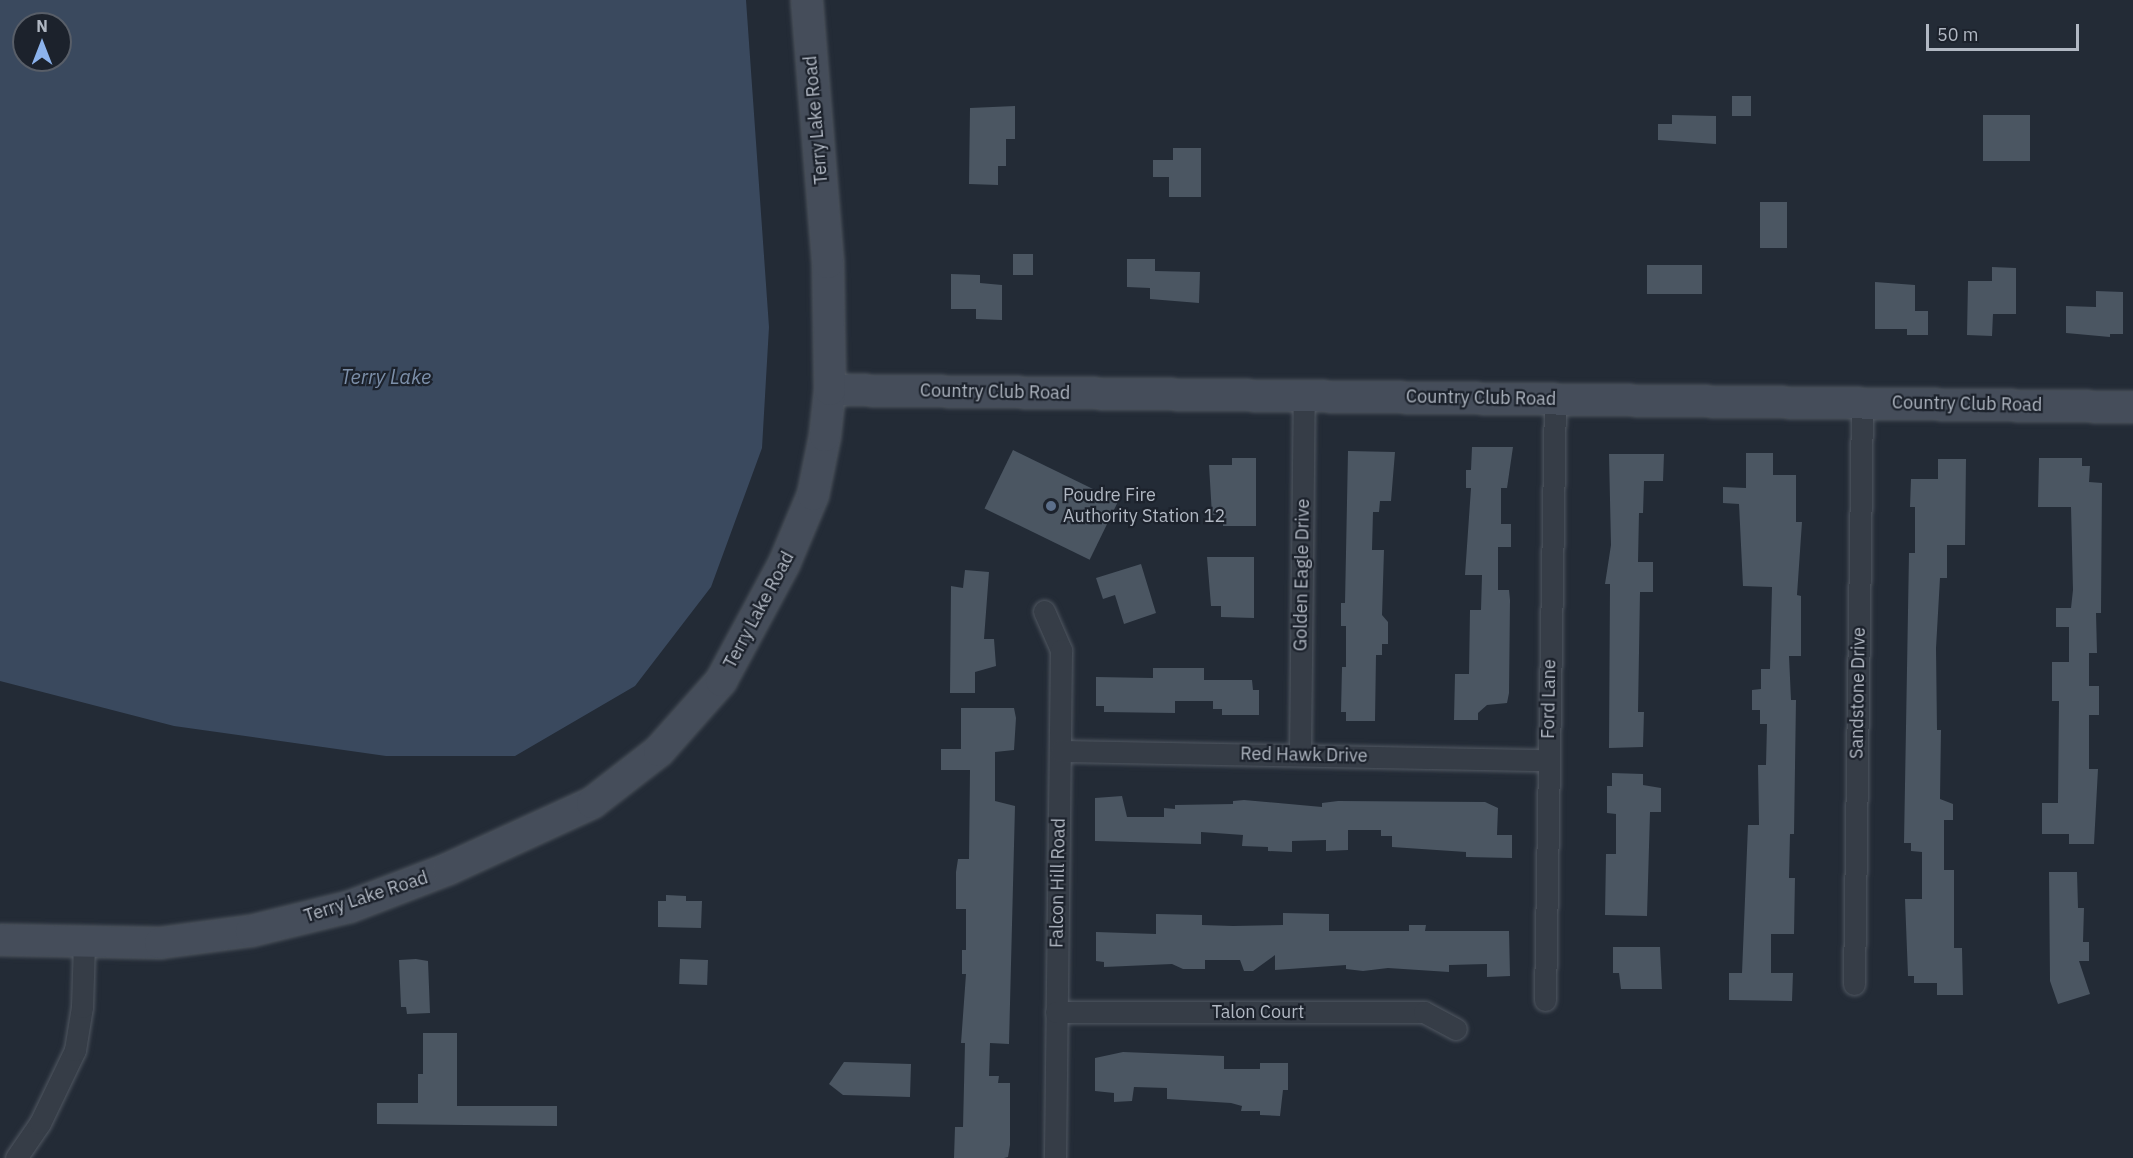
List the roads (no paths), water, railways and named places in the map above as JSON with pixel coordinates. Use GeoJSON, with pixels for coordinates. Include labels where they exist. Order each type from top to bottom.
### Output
{"type":"FeatureCollection","features":[{"type":"Feature","properties":{"kind":"main road","name":"Terry Lake Road"},"geometry":{"type":"LineString","coordinates":[[0,940],[160,943],[251,932],[349,907],[448,869],[592,803],[659,752],[721,681],[758,618],[813,495],[830,390],[828,263],[807,0]]}},
{"type":"Feature","properties":{"kind":"main road","name":"Country Club Road"},"geometry":{"type":"LineString","coordinates":[[830,390],[2133,407]]}},
{"type":"Feature","properties":{"kind":"street","name":"Golden Eagle Drive"},"geometry":{"type":"LineString","coordinates":[[1300,754],[1304,396]]}},
{"type":"Feature","properties":{"kind":"street","name":"Ford Lane"},"geometry":{"type":"LineString","coordinates":[[1545,1000],[1555,399]]}},
{"type":"Feature","properties":{"kind":"street","name":"Sandstone Drive"},"geometry":{"type":"LineString","coordinates":[[1854,984],[1862,403]]}},
{"type":"Feature","properties":{"kind":"street","name":"Falcon Hill Road"},"geometry":{"type":"LineString","coordinates":[[1044,610],[1061,650],[1055,1158]]}},
{"type":"Feature","properties":{"kind":"street","name":"Red Hawk Drive"},"geometry":{"type":"LineString","coordinates":[[1061,752],[1300,754],[1548,760]]}},
{"type":"Feature","properties":{"kind":"street"},"geometry":{"type":"LineString","coordinates":[[16,1158],[40,1123],[75,1050],[82,1007],[84,943]]}},
{"type":"Feature","properties":{"kind":"street","name":"Talon Court"},"geometry":{"type":"LineString","coordinates":[[1056,1012],[1424,1012],[1456,1029]]}},
{"type":"Feature","properties":{"kind":"water","name":"Terry Lake"},"geometry":{"type":"Polygon","coordinates":[[[0,0],[746,0],[769,327],[762,448],[711,587],[635,686],[515,756],[386,756],[174,726],[0,681],[0,0]]]}},
{"type":"Feature","properties":{"kind":"place","name":"Poudre Fire Authority Station 12"},"geometry":{"type":"Point","coordinates":[1051,506]}}]}
